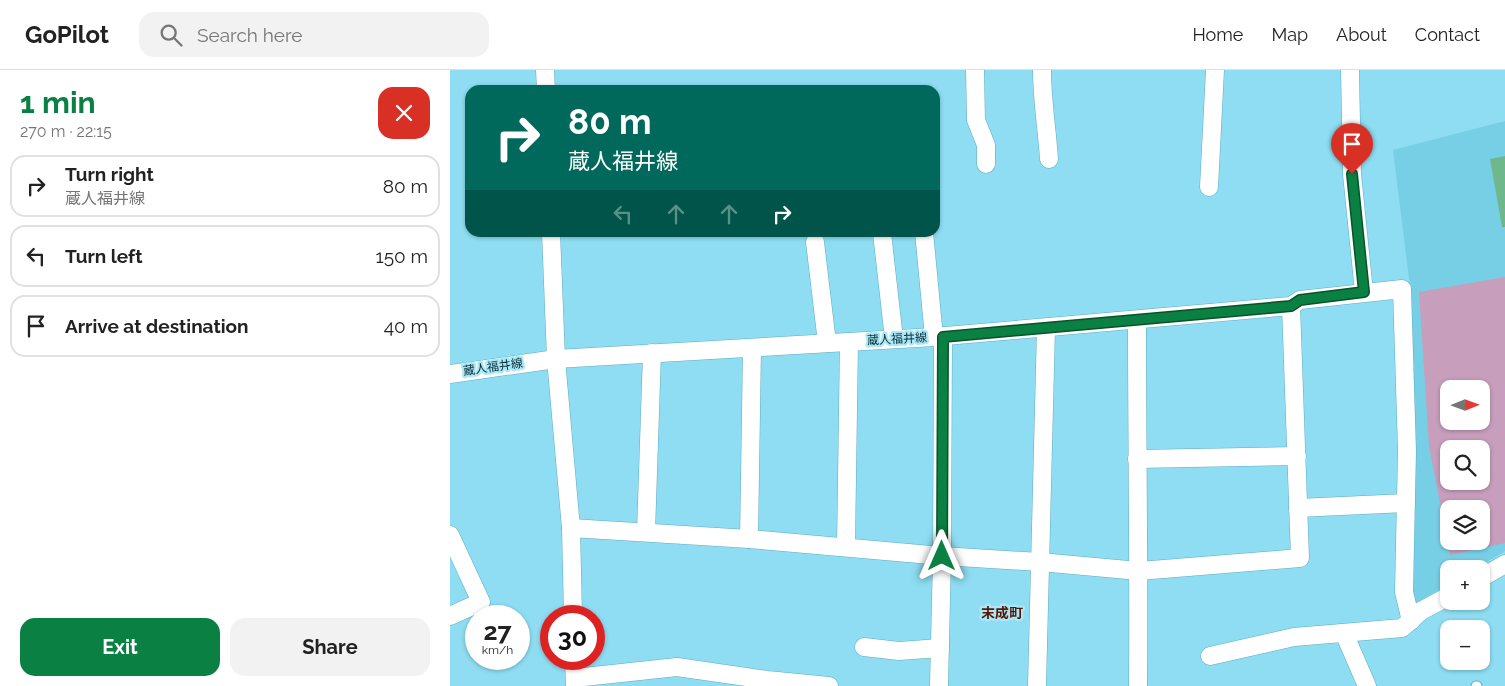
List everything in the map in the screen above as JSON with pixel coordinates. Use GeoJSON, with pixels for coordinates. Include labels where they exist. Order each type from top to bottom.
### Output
{"type":"FeatureCollection","features":[{"type":"Feature","properties":{"kind":"street"},"geometry":{"type":"LineString","coordinates":[[545,70],[546,85]]}},
{"type":"Feature","properties":{"kind":"street"},"geometry":{"type":"LineString","coordinates":[[975,70],[976,120],[986,145],[986,164]]}},
{"type":"Feature","properties":{"kind":"street"},"geometry":{"type":"LineString","coordinates":[[1042,70],[1042,101],[1047,129],[1049,159]]}},
{"type":"Feature","properties":{"kind":"street"},"geometry":{"type":"LineString","coordinates":[[1209,187],[1215,70]]}},
{"type":"Feature","properties":{"kind":"street"},"geometry":{"type":"LineString","coordinates":[[1350,70],[1352,174],[1364,292]]}},
{"type":"Feature","properties":{"kind":"street"},"geometry":{"type":"LineString","coordinates":[[551,237],[556,359],[570,528],[573,605]]}},
{"type":"Feature","properties":{"kind":"street"},"geometry":{"type":"LineString","coordinates":[[882,237],[894,340]]}},
{"type":"Feature","properties":{"kind":"street"},"geometry":{"type":"LineString","coordinates":[[925,237],[938,337],[942,556],[939,686]]}},
{"type":"Feature","properties":{"kind":"street"},"geometry":{"type":"LineString","coordinates":[[815,242],[827,343]]}},
{"type":"Feature","properties":{"kind":"street","name":"蔵人福井線"},"geometry":{"type":"LineString","coordinates":[[450,374],[556,359],[894,340],[1137,320],[1291,306],[1300,300],[1402,289],[1407,451],[1406,503]]}},
{"type":"Feature","properties":{"kind":"street"},"geometry":{"type":"LineString","coordinates":[[570,528],[749,539],[1139,571],[1300,558],[1291,306]]}},
{"type":"Feature","properties":{"kind":"street"},"geometry":{"type":"LineString","coordinates":[[1137,320],[1138,686]]}},
{"type":"Feature","properties":{"kind":"street"},"geometry":{"type":"LineString","coordinates":[[1037,686],[1046,328]]}},
{"type":"Feature","properties":{"kind":"street"},"geometry":{"type":"LineString","coordinates":[[846,547],[849,342]]}},
{"type":"Feature","properties":{"kind":"street"},"geometry":{"type":"LineString","coordinates":[[749,539],[752,348]]}},
{"type":"Feature","properties":{"kind":"street"},"geometry":{"type":"LineString","coordinates":[[646,532],[652,353]]}},
{"type":"Feature","properties":{"kind":"street"},"geometry":{"type":"LineString","coordinates":[[1137,459],[1297,456]]}},
{"type":"Feature","properties":{"kind":"street"},"geometry":{"type":"LineString","coordinates":[[1298,508],[1406,503],[1404,592],[1410,621]]}},
{"type":"Feature","properties":{"kind":"street"},"geometry":{"type":"LineString","coordinates":[[450,535],[481,602],[450,616]]}},
{"type":"Feature","properties":{"kind":"street"},"geometry":{"type":"LineString","coordinates":[[1490,573],[1505,564]]}},
{"type":"Feature","properties":{"kind":"street"},"geometry":{"type":"LineString","coordinates":[[1210,656],[1294,637],[1402,628],[1421,611],[1440,601]]}},
{"type":"Feature","properties":{"kind":"street"},"geometry":{"type":"LineString","coordinates":[[1344,633],[1367,686]]}},
{"type":"Feature","properties":{"kind":"street"},"geometry":{"type":"LineString","coordinates":[[864,647],[899,650],[940,648]]}},
{"type":"Feature","properties":{"kind":"street"},"geometry":{"type":"LineString","coordinates":[[575,682],[677,668],[767,683],[829,686]]}},
{"type":"Feature","properties":{"kind":"shaded area"},"geometry":{"type":"Polygon","coordinates":[[[1505,121],[1505,551],[1490,560],[1440,560],[1440,589],[1411,606],[1416,448],[1410,286],[1393,150],[1505,121]]]}},
{"type":"Feature","properties":{"kind":"shaded area"},"geometry":{"type":"Polygon","coordinates":[[[1505,156],[1505,227],[1502,227],[1490,159],[1505,156]]]}},
{"type":"Feature","properties":{"kind":"shaded area"},"geometry":{"type":"Polygon","coordinates":[[[1505,277],[1505,543],[1490,546],[1490,500],[1440,500],[1440,503],[1429,446],[1419,292],[1505,277]]]}},
{"type":"Feature","properties":{"kind":"shaded area"},"geometry":{"type":"Polygon","coordinates":[[[1449,550],[1473,550],[1450,555],[1449,550]]]}},
{"type":"Feature","properties":{"kind":"district","name":"末成町"},"geometry":{"type":"Point","coordinates":[1002,613]}},
{"type":"Feature","properties":{"kind":"route"},"geometry":{"type":"LineString","coordinates":[[942,556],[943,337],[1291,306],[1300,300],[1364,292],[1352,174]]}}]}
